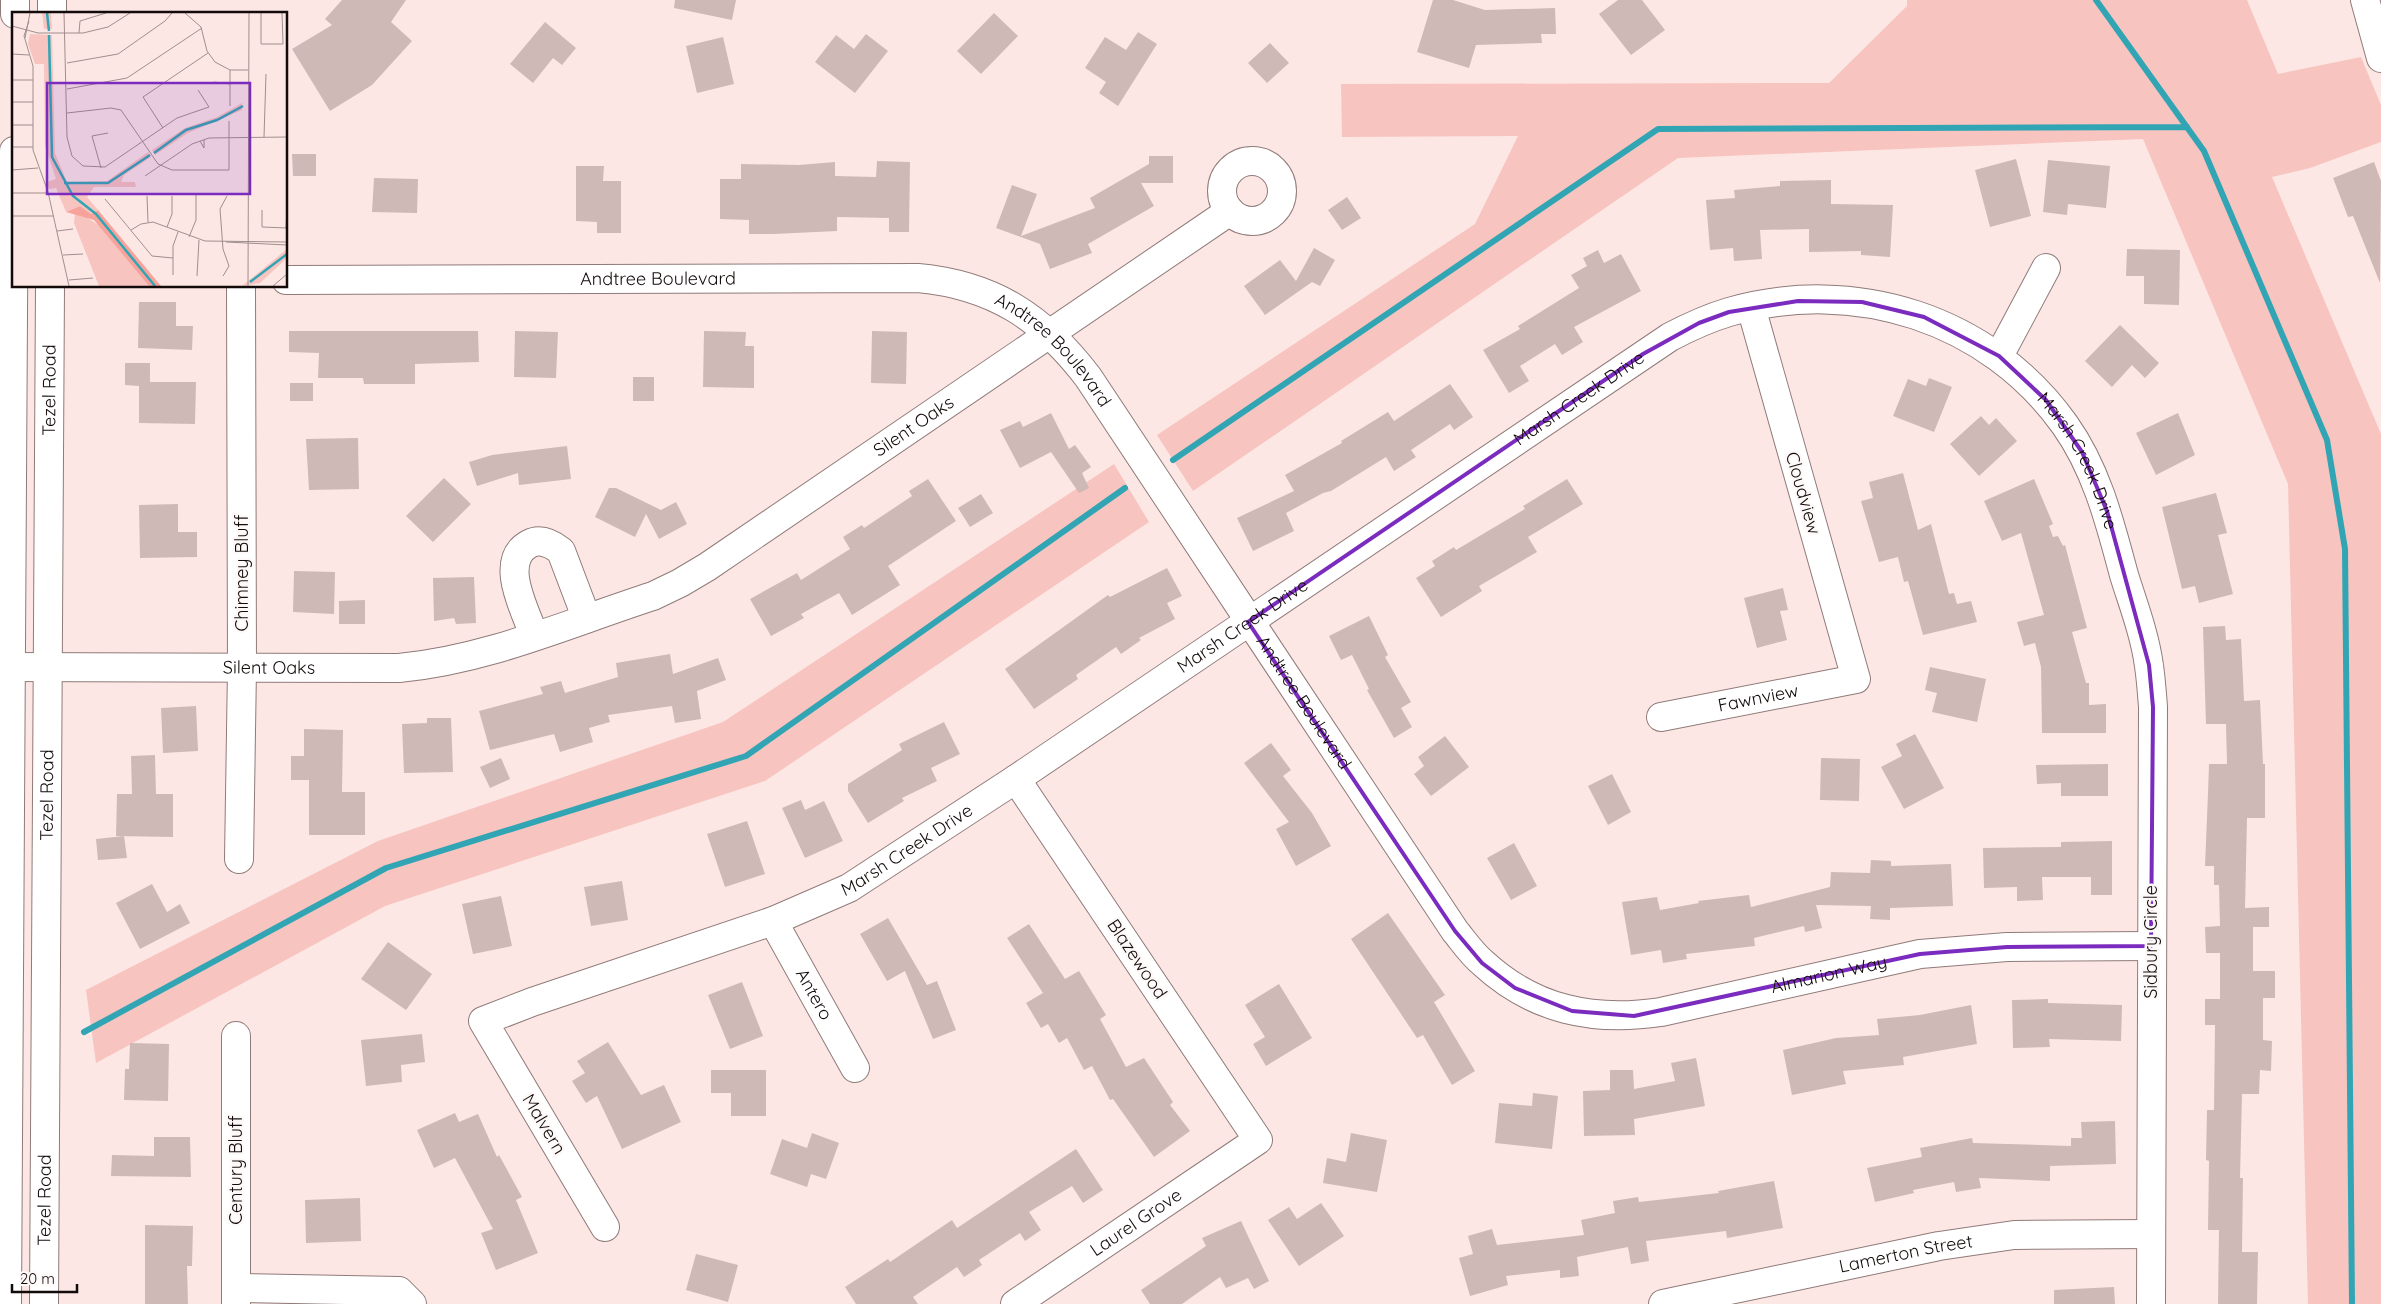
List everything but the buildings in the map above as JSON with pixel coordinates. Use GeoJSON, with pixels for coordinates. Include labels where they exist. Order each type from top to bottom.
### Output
{"type":"FeatureCollection","features":[{"type":"Feature","properties":{"kind":"street"},"geometry":{"type":"LineString","coordinates":[[2371,5],[2381,58]]}},
{"type":"Feature","properties":{"kind":"street","name":"Tezel Road"},"geometry":{"type":"LineString","coordinates":[[7,1304],[6,289],[12,186]]}},
{"type":"Feature","properties":{"kind":"street","name":"Silent Oaks"},"geometry":{"type":"LineString","coordinates":[[5,667],[399,668],[437,664],[473,656],[653,596],[680,583],[1230,211]]}},
{"type":"Feature","properties":{"kind":"street"},"geometry":{"type":"LineString","coordinates":[[1999,356],[2046,268]]}},
{"type":"Feature","properties":{"kind":"street","name":"Andtree Boulevard"},"geometry":{"type":"LineString","coordinates":[[288,280],[918,278],[959,284],[991,295],[1032,319],[1050,333],[1072,356],[1088,377],[1248,622],[1455,931],[1482,963],[1515,988]]}},
{"type":"Feature","properties":{"kind":"street","name":"Tezel Road"},"geometry":{"type":"LineString","coordinates":[[44,1304],[50,288]]}},
{"type":"Feature","properties":{"kind":"street","name":"Chimney Bluff"},"geometry":{"type":"LineString","coordinates":[[239,859],[242,668],[242,288]]}},
{"type":"Feature","properties":{"kind":"street","name":"Marsh Creek Drive"},"geometry":{"type":"LineString","coordinates":[[483,1021],[532,1002],[772,921],[849,888],[1248,622],[1650,349],[1699,323],[1751,307],[1798,301],[1830,300],[1894,308],[1954,329],[1999,356],[2024,377],[2046,400],[2082,452],[2107,511],[2126,582]]}},
{"type":"Feature","properties":{"kind":"street","name":"Cloudview"},"geometry":{"type":"LineString","coordinates":[[1751,307],[1856,679]]}},
{"type":"Feature","properties":{"kind":"street"},"geometry":{"type":"LineString","coordinates":[[534,635],[514,577],[513,567],[516,556],[522,548],[531,543],[542,542],[552,544],[561,550],[586,618]]}},
{"type":"Feature","properties":{"kind":"street","name":"Sidbury Circle"},"geometry":{"type":"LineString","coordinates":[[2126,582],[2149,665],[2153,707],[2151,1304]]}},
{"type":"Feature","properties":{"kind":"street","name":"Fawnview"},"geometry":{"type":"LineString","coordinates":[[1661,717],[1856,679]]}},
{"type":"Feature","properties":{"kind":"street","name":"Blazewood"},"geometry":{"type":"LineString","coordinates":[[1016,778],[1258,1140]]}},
{"type":"Feature","properties":{"kind":"street","name":"Antero"},"geometry":{"type":"LineString","coordinates":[[772,921],[854,1068]]}},
{"type":"Feature","properties":{"kind":"street","name":"Almarion Way"},"geometry":{"type":"LineString","coordinates":[[1515,988],[1552,1006],[1572,1011],[1592,1015],[1634,1016],[1660,1012],[1920,954],[2006,947],[2151,946]]}},
{"type":"Feature","properties":{"kind":"street","name":"Malvern"},"geometry":{"type":"LineString","coordinates":[[483,1021],[605,1227]]}},
{"type":"Feature","properties":{"kind":"street","name":"Century Bluff"},"geometry":{"type":"LineString","coordinates":[[236,1036],[236,1296]]}},
{"type":"Feature","properties":{"kind":"street","name":"Laurel Grove"},"geometry":{"type":"LineString","coordinates":[[1015,1304],[1258,1140]]}},
{"type":"Feature","properties":{"kind":"street","name":"Lamerton Street"},"geometry":{"type":"LineString","coordinates":[[1663,1304],[1939,1246],[2014,1235],[2151,1234]]}},
{"type":"Feature","properties":{"kind":"street"},"geometry":{"type":"LineString","coordinates":[[236,1296],[399,1291],[412,1304]]}},
{"type":"Feature","properties":{"kind":"highlighted area"},"geometry":{"type":"Polygon","coordinates":[[[1798,301],[1862,302],[1924,317],[1999,356],[2046,400],[2082,452],[2107,511],[2149,665],[2153,707],[2151,946],[2007,947],[1920,954],[1634,1016],[1572,1011],[1515,988],[1482,963],[1455,931],[1248,622],[1643,354],[1699,323],[1729,312],[1798,301]]]}},
{"type":"Feature","properties":{"kind":"shaded area"},"geometry":{"type":"Polygon","coordinates":[[[1907,0],[2247,0],[2278,74],[2361,57],[2381,105],[2381,142],[2310,168],[2272,177],[2381,434],[2381,1304],[2308,1304],[2288,484],[2143,139],[1678,158],[1193,491],[1157,435],[1475,224],[1518,136],[1342,137],[1341,84],[1829,83],[1907,6],[1907,0]]]}},
{"type":"Feature","properties":{"kind":"shaded area"},"geometry":{"type":"Polygon","coordinates":[[[1114,464],[1149,522],[765,781],[385,906],[96,1063],[86,990],[378,841],[723,722],[1114,464]]]}},
{"type":"Feature","properties":{"kind":"waterway"},"geometry":{"type":"LineString","coordinates":[[2096,0],[2204,151],[2327,440],[2345,549],[2352,1304]]}},
{"type":"Feature","properties":{"kind":"waterway"},"geometry":{"type":"LineString","coordinates":[[1173,460],[1658,129],[2187,127]]}},
{"type":"Feature","properties":{"kind":"waterway"},"geometry":{"type":"LineString","coordinates":[[84,1032],[386,868],[746,756],[1125,488]]}}]}
